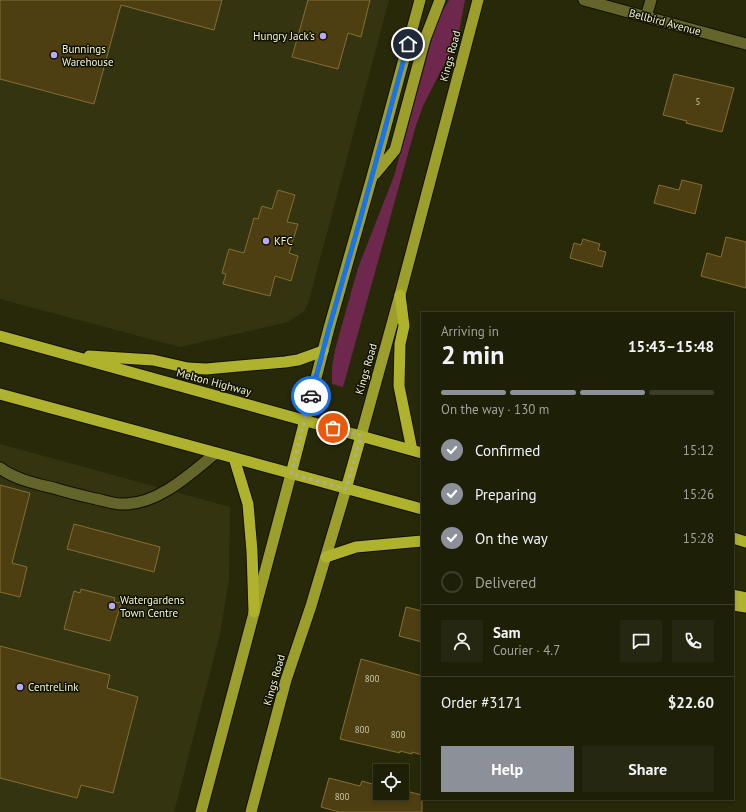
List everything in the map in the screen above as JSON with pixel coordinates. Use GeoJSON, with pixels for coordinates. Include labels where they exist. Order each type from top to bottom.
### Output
{"type":"FeatureCollection","features":[{"type":"Feature","properties":{"kind":"highway"},"geometry":{"type":"LineString","coordinates":[[400,295],[404,326],[400,344],[400,386],[417,451]]}},
{"type":"Feature","properties":{"kind":"highway","name":"Melton Highway"},"geometry":{"type":"LineString","coordinates":[[0,336],[417,451]]}},
{"type":"Feature","properties":{"kind":"highway"},"geometry":{"type":"LineString","coordinates":[[65,354],[153,360],[188,368],[206,369],[285,362],[311,356],[323,351]]}},
{"type":"Feature","properties":{"kind":"highway"},"geometry":{"type":"LineString","coordinates":[[0,394],[421,509]]}},
{"type":"Feature","properties":{"kind":"highway"},"geometry":{"type":"LineString","coordinates":[[291,474],[305,420]]}},
{"type":"Feature","properties":{"kind":"highway","name":"Kings Road"},"geometry":{"type":"LineString","coordinates":[[346,489],[361,436]]}},
{"type":"Feature","properties":{"kind":"highway"},"geometry":{"type":"LineString","coordinates":[[234,458],[248,504],[252,551],[254,612]]}},
{"type":"Feature","properties":{"kind":"highway"},"geometry":{"type":"LineString","coordinates":[[734,538],[746,542]]}},
{"type":"Feature","properties":{"kind":"highway"},"geometry":{"type":"LineString","coordinates":[[326,557],[356,547],[421,541]]}},
{"type":"Feature","properties":{"kind":"highway"},"geometry":{"type":"LineString","coordinates":[[734,595],[746,598]]}},
{"type":"Feature","properties":{"kind":"highway"},"geometry":{"type":"LineString","coordinates":[[734,605],[746,607]]}},
{"type":"Feature","properties":{"kind":"main road"},"geometry":{"type":"LineString","coordinates":[[305,420],[420,0]]}},
{"type":"Feature","properties":{"kind":"main road"},"geometry":{"type":"LineString","coordinates":[[372,177],[395,150],[430,22],[440,0]]}},
{"type":"Feature","properties":{"kind":"main road","name":"Kings Road"},"geometry":{"type":"LineString","coordinates":[[361,436],[478,0]]}},
{"type":"Feature","properties":{"kind":"main road"},"geometry":{"type":"LineString","coordinates":[[201,812],[291,474]]}},
{"type":"Feature","properties":{"kind":"main road","name":"Kings Road"},"geometry":{"type":"LineString","coordinates":[[251,812],[286,680],[311,606],[346,489]]}},
{"type":"Feature","properties":{"kind":"street","name":"Bellbird Avenue"},"geometry":{"type":"LineString","coordinates":[[584,0],[746,44]]}},
{"type":"Feature","properties":{"kind":"street"},"geometry":{"type":"LineString","coordinates":[[646,17],[651,0]]}},
{"type":"Feature","properties":{"kind":"street"},"geometry":{"type":"LineString","coordinates":[[0,468],[13,476],[62,491],[115,504],[127,504],[146,500],[173,487],[216,453]]}},
{"type":"Feature","properties":{"kind":"shaded area"},"geometry":{"type":"Polygon","coordinates":[[[0,0],[389,0],[308,304],[304,311],[288,322],[180,347],[0,299],[0,0]]]}},
{"type":"Feature","properties":{"kind":"shaded area"},"geometry":{"type":"Polygon","coordinates":[[[449,0],[465,0],[459,32],[423,106],[416,125],[343,387],[332,384],[332,367],[335,350],[358,268],[394,176],[437,21],[449,0]]]}},
{"type":"Feature","properties":{"kind":"shaded area","name":"Watergardens Town Centre"},"geometry":{"type":"Polygon","coordinates":[[[0,444],[230,507],[229,579],[220,634],[174,812],[0,812],[0,444]]]}},
{"type":"Feature","properties":{"kind":"building","name":"Bunnings Warehouse"},"geometry":{"type":"Polygon","coordinates":[[[0,0],[222,0],[214,30],[121,5],[94,104],[0,79],[0,0]]]}},
{"type":"Feature","properties":{"kind":"building","name":"Hungry Jack's"},"geometry":{"type":"Polygon","coordinates":[[[308,0],[370,0],[361,37],[348,33],[338,69],[292,57],[308,0]]]}},
{"type":"Feature","properties":{"kind":"building"},"geometry":{"type":"Polygon","coordinates":[[[674,74],[734,88],[722,132],[686,123],[687,121],[663,115],[674,74]]]}},
{"type":"Feature","properties":{"kind":"building"},"geometry":{"type":"Polygon","coordinates":[[[682,180],[702,185],[695,214],[654,203],[659,185],[679,190],[682,180]]]}},
{"type":"Feature","properties":{"kind":"building","name":"KFC"},"geometry":{"type":"Polygon","coordinates":[[[278,190],[295,195],[287,222],[298,224],[289,253],[298,256],[291,281],[275,276],[270,296],[223,284],[226,274],[222,273],[229,249],[244,253],[254,218],[258,219],[262,206],[272,209],[278,190]]]}},
{"type":"Feature","properties":{"kind":"building"},"geometry":{"type":"Polygon","coordinates":[[[726,237],[746,242],[746,288],[701,276],[707,253],[721,257],[726,237]]]}},
{"type":"Feature","properties":{"kind":"building"},"geometry":{"type":"Polygon","coordinates":[[[583,239],[600,244],[598,250],[606,252],[602,267],[570,258],[574,243],[581,245],[583,239]]]}},
{"type":"Feature","properties":{"kind":"building"},"geometry":{"type":"Polygon","coordinates":[[[0,485],[30,493],[12,563],[27,567],[20,597],[0,592],[0,485]]]}},
{"type":"Feature","properties":{"kind":"building"},"geometry":{"type":"Polygon","coordinates":[[[74,524],[160,547],[154,572],[67,549],[74,524]]]}},
{"type":"Feature","properties":{"kind":"building"},"geometry":{"type":"Polygon","coordinates":[[[81,589],[115,598],[114,602],[121,603],[110,641],[64,629],[74,591],[80,593],[81,589]]]}},
{"type":"Feature","properties":{"kind":"building"},"geometry":{"type":"Polygon","coordinates":[[[406,607],[421,611],[421,642],[399,636],[406,607]]]}},
{"type":"Feature","properties":{"kind":"building"},"geometry":{"type":"Polygon","coordinates":[[[0,646],[110,675],[107,688],[138,697],[113,793],[81,785],[77,798],[0,778],[0,646]]]}},
{"type":"Feature","properties":{"kind":"building"},"geometry":{"type":"Polygon","coordinates":[[[361,659],[421,676],[421,755],[400,751],[400,753],[340,739],[361,659]]]}},
{"type":"Feature","properties":{"kind":"building"},"geometry":{"type":"Polygon","coordinates":[[[329,778],[360,786],[362,781],[373,784],[373,800],[409,800],[409,792],[421,795],[422,800],[422,812],[339,812],[321,807],[329,778]]]}},
{"type":"Feature","properties":{"kind":"way so far"},"geometry":{"type":"LineString","coordinates":[[311,396],[291,474],[346,489],[361,436],[333,428]]}},
{"type":"Feature","properties":{"kind":"place","name":"Hungry Jack's"},"geometry":{"type":"Point","coordinates":[323,36]}},
{"type":"Feature","properties":{"kind":"place","name":"Bunnings Warehouse"},"geometry":{"type":"Point","coordinates":[54,55]}},
{"type":"Feature","properties":{"kind":"place","name":"KFC"},"geometry":{"type":"Point","coordinates":[266,241]}},
{"type":"Feature","properties":{"kind":"place","name":"Watergardens Town Centre"},"geometry":{"type":"Point","coordinates":[112,606]}},
{"type":"Feature","properties":{"kind":"place","name":"CentreLink"},"geometry":{"type":"Point","coordinates":[20,687]}},
{"type":"Feature","properties":{"kind":"route"},"geometry":{"type":"LineString","coordinates":[[311,396],[408,44]]}}]}
